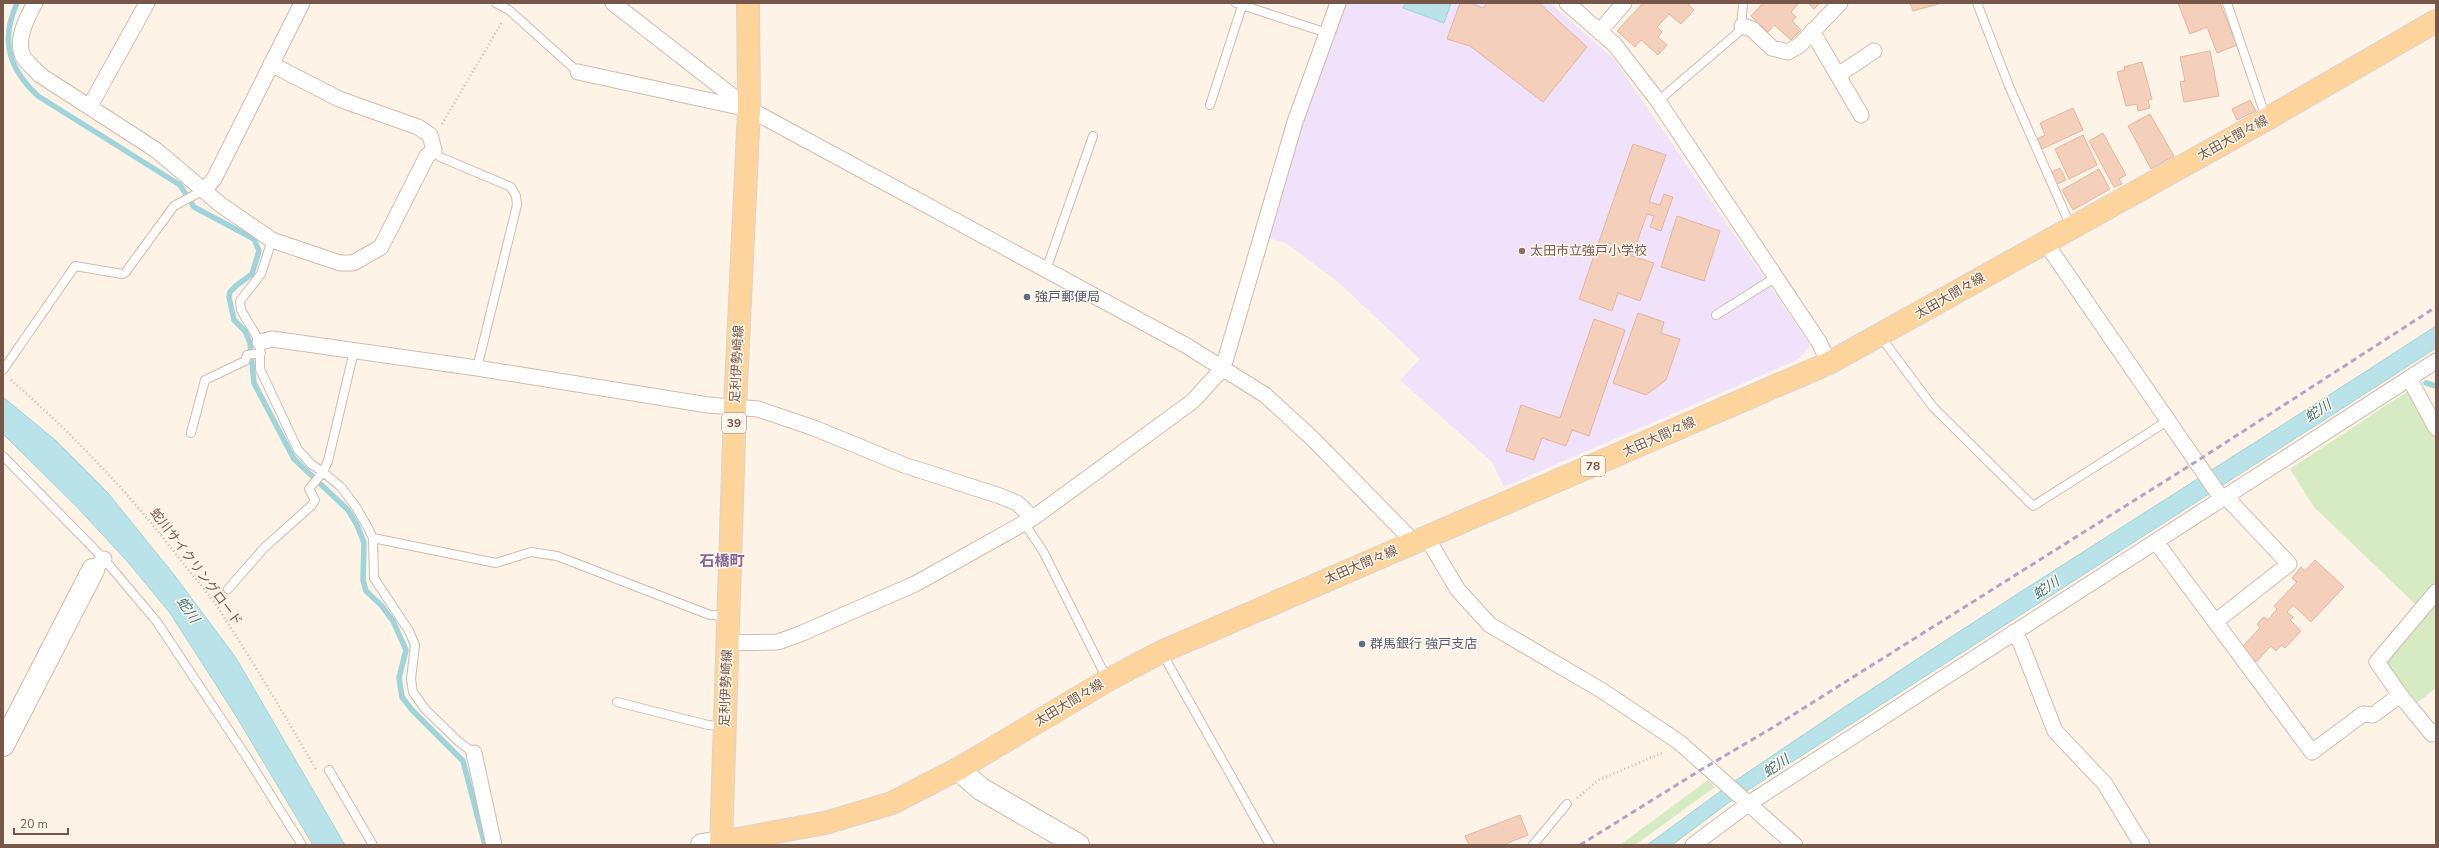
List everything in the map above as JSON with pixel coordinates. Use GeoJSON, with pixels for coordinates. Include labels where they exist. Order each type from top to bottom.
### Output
{"type":"FeatureCollection","features":[{"type":"Feature","properties":{"kind":"main road","name":"足利伊勢崎線"},"geometry":{"type":"LineString","coordinates":[[715,844],[725,726],[734,408],[749,109],[748,3]]}},
{"type":"Feature","properties":{"kind":"main road","name":"太田大間々線"},"geometry":{"type":"LineString","coordinates":[[715,844],[825,823],[892,803],[958,770],[1108,680],[1162,652],[1829,363],[1880,336],[2045,242],[2267,119],[2436,21]]}},
{"type":"Feature","properties":{"kind":"street"},"geometry":{"type":"LineString","coordinates":[[35,3],[26,20],[21,51],[27,61],[40,75],[156,150],[221,205],[272,240],[340,262],[353,263],[381,247],[427,156],[434,150],[430,135],[418,127],[339,99],[271,64]]}},
{"type":"Feature","properties":{"kind":"street"},"geometry":{"type":"LineString","coordinates":[[90,106],[147,3]]}},
{"type":"Feature","properties":{"kind":"street"},"geometry":{"type":"LineString","coordinates":[[613,3],[749,109],[1188,346],[1265,396],[1313,439],[1406,534],[1419,541],[1458,590],[1490,625],[1601,690],[1673,738],[1723,780],[1795,845]]}},
{"type":"Feature","properties":{"kind":"street"},"geometry":{"type":"LineString","coordinates":[[728,643],[778,642],[800,634],[915,584],[1028,520],[1193,400],[1223,368],[1296,122],[1338,3]]}},
{"type":"Feature","properties":{"kind":"street"},"geometry":{"type":"LineString","coordinates":[[1567,3],[1616,45],[1658,101],[1819,342],[1829,363]]}},
{"type":"Feature","properties":{"kind":"street"},"geometry":{"type":"LineString","coordinates":[[1600,31],[1624,3]]}},
{"type":"Feature","properties":{"kind":"street"},"geometry":{"type":"LineString","coordinates":[[1742,26],[1752,29],[1772,48],[1788,52],[1800,45],[1840,3]]}},
{"type":"Feature","properties":{"kind":"street"},"geometry":{"type":"LineString","coordinates":[[204,190],[214,179],[299,4]]}},
{"type":"Feature","properties":{"kind":"street"},"geometry":{"type":"LineString","coordinates":[[1812,31],[1861,115]]}},
{"type":"Feature","properties":{"kind":"street"},"geometry":{"type":"LineString","coordinates":[[1838,75],[1874,51]]}},
{"type":"Feature","properties":{"kind":"street"},"geometry":{"type":"LineString","coordinates":[[578,72],[749,109]]}},
{"type":"Feature","properties":{"kind":"street"},"geometry":{"type":"LineString","coordinates":[[2045,242],[2222,496],[2288,564],[2215,622]]}},
{"type":"Feature","properties":{"kind":"street"},"geometry":{"type":"LineString","coordinates":[[260,347],[272,339],[354,352],[477,368],[734,408],[758,409],[774,413],[904,465],[1000,496],[1017,503],[1028,520]]}},
{"type":"Feature","properties":{"kind":"street"},"geometry":{"type":"LineString","coordinates":[[1693,845],[1746,802],[2156,542],[2222,496],[2409,378],[2433,366]]}},
{"type":"Feature","properties":{"kind":"street"},"geometry":{"type":"LineString","coordinates":[[2409,378],[2436,428]]}},
{"type":"Feature","properties":{"kind":"street"},"geometry":{"type":"LineString","coordinates":[[2156,542],[2312,752],[2363,714],[2373,715],[2400,695]]}},
{"type":"Feature","properties":{"kind":"street"},"geometry":{"type":"LineString","coordinates":[[3,745],[99,564]]}},
{"type":"Feature","properties":{"kind":"street"},"geometry":{"type":"LineString","coordinates":[[2435,734],[2400,695],[2377,662],[2436,592]]}},
{"type":"Feature","properties":{"kind":"street"},"geometry":{"type":"LineString","coordinates":[[2014,632],[2022,644],[2055,731],[2105,784],[2142,845]]}},
{"type":"Feature","properties":{"kind":"street"},"geometry":{"type":"LineString","coordinates":[[474,753],[494,845]]}},
{"type":"Feature","properties":{"kind":"street"},"geometry":{"type":"LineString","coordinates":[[958,770],[981,789],[1078,845]]}},
{"type":"Feature","properties":{"kind":"lane"},"geometry":{"type":"LineString","coordinates":[[496,3],[509,10],[578,72]]}},
{"type":"Feature","properties":{"kind":"lane"},"geometry":{"type":"LineString","coordinates":[[1658,101],[1742,30],[1743,3]]}},
{"type":"Feature","properties":{"kind":"lane"},"geometry":{"type":"LineString","coordinates":[[1977,3],[2009,86],[2072,228]]}},
{"type":"Feature","properties":{"kind":"lane"},"geometry":{"type":"LineString","coordinates":[[2227,3],[2267,119]]}},
{"type":"Feature","properties":{"kind":"lane"},"geometry":{"type":"LineString","coordinates":[[1210,105],[1241,4],[1327,33]]}},
{"type":"Feature","properties":{"kind":"lane"},"geometry":{"type":"LineString","coordinates":[[1046,270],[1093,136]]}},
{"type":"Feature","properties":{"kind":"lane"},"geometry":{"type":"LineString","coordinates":[[434,150],[440,157],[511,187],[516,196],[517,205],[477,368]]}},
{"type":"Feature","properties":{"kind":"lane"},"geometry":{"type":"LineString","coordinates":[[3,370],[75,266],[122,274],[125,273],[174,206],[204,190]]}},
{"type":"Feature","properties":{"kind":"lane"},"geometry":{"type":"LineString","coordinates":[[272,240],[261,274],[240,301],[240,310],[260,347],[260,369],[298,450],[311,464],[323,472],[356,507],[373,538],[374,578],[409,631],[415,645],[411,679],[413,692],[425,709],[459,742],[474,753]]}},
{"type":"Feature","properties":{"kind":"lane"},"geometry":{"type":"LineString","coordinates":[[1716,315],[1776,277]]}},
{"type":"Feature","properties":{"kind":"lane"},"geometry":{"type":"LineString","coordinates":[[1880,336],[1934,407],[2033,506],[2168,420]]}},
{"type":"Feature","properties":{"kind":"lane"},"geometry":{"type":"LineString","coordinates":[[191,433],[204,380],[245,361],[247,355],[260,347]]}},
{"type":"Feature","properties":{"kind":"lane"},"geometry":{"type":"LineString","coordinates":[[228,589],[264,548],[312,505],[315,500],[309,489],[323,472],[328,461],[354,352]]}},
{"type":"Feature","properties":{"kind":"lane"},"geometry":{"type":"LineString","coordinates":[[3,456],[99,564],[157,622],[248,759],[302,845]]}},
{"type":"Feature","properties":{"kind":"lane"},"geometry":{"type":"LineString","coordinates":[[1028,520],[1108,680]]}},
{"type":"Feature","properties":{"kind":"lane"},"geometry":{"type":"LineString","coordinates":[[373,538],[496,563],[531,552],[557,556],[710,615],[728,616]]}},
{"type":"Feature","properties":{"kind":"lane"},"geometry":{"type":"LineString","coordinates":[[1162,652],[1270,845]]}},
{"type":"Feature","properties":{"kind":"lane"},"geometry":{"type":"LineString","coordinates":[[617,702],[708,725],[725,726]]}},
{"type":"Feature","properties":{"kind":"lane"},"geometry":{"type":"LineString","coordinates":[[329,770],[373,845]]}},
{"type":"Feature","properties":{"kind":"lane"},"geometry":{"type":"LineString","coordinates":[[1533,845],[1567,804]]}},
{"type":"Feature","properties":{"kind":"path"},"geometry":{"type":"LineString","coordinates":[[430,135],[440,128],[509,10]]}},
{"type":"Feature","properties":{"kind":"path","name":"蛇川サイクリングロード"},"geometry":{"type":"LineString","coordinates":[[9,378],[85,449],[132,500],[176,554],[217,607],[263,678],[318,773]]}},
{"type":"Feature","properties":{"kind":"path"},"geometry":{"type":"LineString","coordinates":[[1567,804],[1599,780],[1670,749]]}},
{"type":"Feature","properties":{"kind":"shaded area","name":"太田市立強戸小学校"},"geometry":{"type":"Polygon","coordinates":[[[1345,3],[1550,3],[1614,59],[1810,345],[1799,359],[1504,487],[1492,462],[1400,380],[1420,359],[1338,282],[1286,243],[1265,237],[1298,131],[1345,3]]]}},
{"type":"Feature","properties":{"kind":"green space"},"geometry":{"type":"Polygon","coordinates":[[[2411,389],[2436,435],[2436,583],[2416,605],[2314,507],[2290,469],[2411,389]]]}},
{"type":"Feature","properties":{"kind":"green space"},"geometry":{"type":"Polygon","coordinates":[[[2436,596],[2436,688],[2414,705],[2382,662],[2436,596]]]}},
{"type":"Feature","properties":{"kind":"green space"},"geometry":{"type":"Polygon","coordinates":[[[1708,780],[1715,787],[1635,845],[1620,845],[1708,780]]]}},
{"type":"Feature","properties":{"kind":"water"},"geometry":{"type":"Polygon","coordinates":[[[1405,3],[1451,3],[1444,23],[1403,8],[1405,3]]]}},
{"type":"Feature","properties":{"kind":"water","name":"蛇川"},"geometry":{"type":"Polygon","coordinates":[[[2436,326],[2436,348],[1728,803],[1672,845],[1647,845],[1719,792],[1846,706],[2014,596],[2436,326]]]}},
{"type":"Feature","properties":{"kind":"water","name":"蛇川"},"geometry":{"type":"Polygon","coordinates":[[[3,397],[54,439],[108,493],[175,576],[236,658],[345,845],[313,845],[236,716],[170,613],[127,561],[75,505],[3,434],[3,397]]]}},
{"type":"Feature","properties":{"kind":"building"},"geometry":{"type":"Polygon","coordinates":[[[1460,3],[1471,3],[1483,8],[1487,3],[1539,3],[1587,47],[1543,102],[1470,46],[1447,39],[1460,3]]]}},
{"type":"Feature","properties":{"kind":"building"},"geometry":{"type":"Polygon","coordinates":[[[1643,3],[1687,3],[1694,10],[1681,24],[1669,14],[1657,27],[1662,32],[1658,37],[1667,45],[1658,55],[1641,40],[1635,47],[1617,31],[1643,3]]]}},
{"type":"Feature","properties":{"kind":"building"},"geometry":{"type":"Polygon","coordinates":[[[1763,3],[1799,3],[1791,12],[1796,17],[1792,21],[1801,30],[1791,40],[1774,25],[1768,32],[1751,16],[1763,3]]]}},
{"type":"Feature","properties":{"kind":"building"},"geometry":{"type":"Polygon","coordinates":[[[1808,3],[1820,3],[1814,9],[1808,3]]]}},
{"type":"Feature","properties":{"kind":"building"},"geometry":{"type":"Polygon","coordinates":[[[1910,3],[1942,3],[1913,11],[1910,3]]]}},
{"type":"Feature","properties":{"kind":"building"},"geometry":{"type":"Polygon","coordinates":[[[2178,3],[2220,3],[2237,45],[2217,53],[2207,27],[2190,34],[2178,3]]]}},
{"type":"Feature","properties":{"kind":"building"},"geometry":{"type":"Polygon","coordinates":[[[2210,51],[2219,96],[2184,102],[2180,82],[2185,81],[2180,57],[2210,51]]]}},
{"type":"Feature","properties":{"kind":"building"},"geometry":{"type":"Polygon","coordinates":[[[2142,62],[2152,99],[2148,100],[2150,108],[2138,111],[2137,104],[2126,106],[2117,72],[2125,70],[2124,67],[2142,62]]]}},
{"type":"Feature","properties":{"kind":"building"},"geometry":{"type":"Polygon","coordinates":[[[2250,100],[2256,111],[2237,120],[2232,109],[2250,100]]]}},
{"type":"Feature","properties":{"kind":"building"},"geometry":{"type":"Polygon","coordinates":[[[2073,108],[2083,130],[2042,149],[2037,139],[2045,135],[2040,123],[2073,108]]]}},
{"type":"Feature","properties":{"kind":"building"},"geometry":{"type":"Polygon","coordinates":[[[2150,114],[2174,156],[2151,169],[2128,126],[2150,114]]]}},
{"type":"Feature","properties":{"kind":"building"},"geometry":{"type":"Polygon","coordinates":[[[2103,133],[2126,175],[2119,179],[2122,184],[2114,187],[2089,141],[2103,133]]]}},
{"type":"Feature","properties":{"kind":"building"},"geometry":{"type":"Polygon","coordinates":[[[2083,135],[2097,165],[2069,179],[2055,149],[2083,135]]]}},
{"type":"Feature","properties":{"kind":"building"},"geometry":{"type":"Polygon","coordinates":[[[1633,144],[1666,155],[1649,202],[1660,205],[1664,194],[1673,197],[1661,231],[1650,227],[1654,216],[1647,214],[1632,256],[1654,263],[1640,301],[1618,293],[1612,311],[1579,299],[1633,144]]]}},
{"type":"Feature","properties":{"kind":"building"},"geometry":{"type":"Polygon","coordinates":[[[2060,168],[2066,180],[2055,185],[2049,173],[2060,168]]]}},
{"type":"Feature","properties":{"kind":"building"},"geometry":{"type":"Polygon","coordinates":[[[2099,169],[2110,189],[2073,210],[2062,190],[2099,169]]]}},
{"type":"Feature","properties":{"kind":"building"},"geometry":{"type":"Polygon","coordinates":[[[1677,216],[1720,231],[1704,281],[1661,267],[1677,216]]]}},
{"type":"Feature","properties":{"kind":"building"},"geometry":{"type":"Polygon","coordinates":[[[1638,313],[1664,322],[1661,333],[1680,339],[1666,380],[1646,395],[1613,383],[1638,313]]]}},
{"type":"Feature","properties":{"kind":"building"},"geometry":{"type":"Polygon","coordinates":[[[1594,319],[1625,330],[1589,436],[1572,430],[1566,446],[1542,438],[1534,460],[1506,451],[1521,405],[1560,418],[1594,319]]]}},
{"type":"Feature","properties":{"kind":"building"},"geometry":{"type":"Polygon","coordinates":[[[2315,560],[2344,587],[2311,622],[2293,605],[2287,612],[2293,617],[2290,620],[2301,631],[2285,648],[2281,645],[2276,651],[2271,646],[2256,662],[2241,648],[2260,628],[2257,624],[2264,617],[2268,620],[2277,609],[2274,606],[2297,582],[2292,578],[2301,567],[2305,571],[2315,560]]]}},
{"type":"Feature","properties":{"kind":"building"},"geometry":{"type":"Polygon","coordinates":[[[1520,815],[1528,835],[1503,845],[1469,845],[1465,836],[1520,815]]]}},
{"type":"Feature","properties":{"kind":"waterway"},"geometry":{"type":"LineString","coordinates":[[17,3],[9,30],[10,54],[20,75],[38,96],[180,185],[194,207],[254,239],[259,251],[252,274],[237,285],[230,292],[229,297],[234,320],[245,331],[250,343],[254,383],[294,459],[348,510],[357,525],[364,543],[363,580],[366,591],[381,605],[393,621],[406,650],[399,678],[402,697],[412,710],[463,761],[485,845]]}},
{"type":"Feature","properties":{"kind":"waterway"},"geometry":{"type":"LineString","coordinates":[[2426,383],[2436,386]]}},
{"type":"Feature","properties":{"kind":"railway"},"geometry":{"type":"LineString","coordinates":[[1580,845],[1699,771],[1772,728],[2197,461],[2436,307]]}},
{"type":"Feature","properties":{"kind":"place","name":"太田市立強戸小学校"},"geometry":{"type":"Point","coordinates":[1522,251]}},
{"type":"Feature","properties":{"kind":"place","name":"強戸郵便局"},"geometry":{"type":"Point","coordinates":[1027,297]}},
{"type":"Feature","properties":{"kind":"place","name":"群馬銀行 強戸支店"},"geometry":{"type":"Point","coordinates":[1362,644]}},
{"type":"Feature","properties":{"kind":"district","name":"石橋町"},"geometry":{"type":"Point","coordinates":[722,561]}}]}
